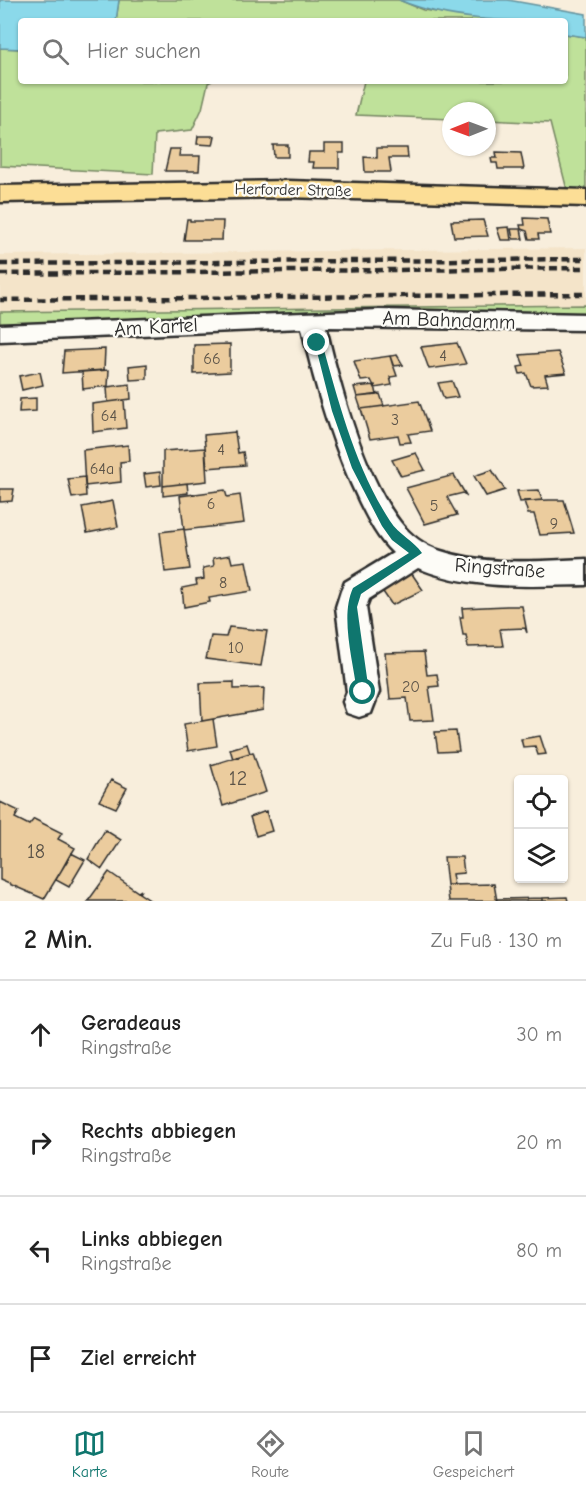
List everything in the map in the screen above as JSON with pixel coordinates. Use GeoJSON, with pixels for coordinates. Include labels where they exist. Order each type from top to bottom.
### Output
{"type":"FeatureCollection","features":[{"type":"Feature","properties":{"kind":"main road","name":"Herforder Straße"},"geometry":{"type":"LineString","coordinates":[[0,194],[288,189],[586,198]]}},
{"type":"Feature","properties":{"kind":"street","name":"Am Bahndamm"},"geometry":{"type":"LineString","coordinates":[[312,319],[586,322]]}},
{"type":"Feature","properties":{"kind":"street","name":"Am Kartel"},"geometry":{"type":"LineString","coordinates":[[0,333],[312,319]]}},
{"type":"Feature","properties":{"kind":"street","name":"Ringstraße"},"geometry":{"type":"LineString","coordinates":[[312,319],[337,411],[357,468],[385,523],[395,537],[417,553],[435,562],[471,570],[510,573],[586,572]]}},
{"type":"Feature","properties":{"kind":"street"},"geometry":{"type":"LineString","coordinates":[[359,702],[363,692],[351,607],[356,591],[417,553]]}},
{"type":"Feature","properties":{"kind":"shaded area"},"geometry":{"type":"Polygon","coordinates":[[[586,248],[586,305],[0,312],[0,255],[586,248]]]}},
{"type":"Feature","properties":{"kind":"green space"},"geometry":{"type":"Polygon","coordinates":[[[119,0],[399,0],[423,10],[477,18],[116,18],[119,0]]]}},
{"type":"Feature","properties":{"kind":"green space"},"geometry":{"type":"Polygon","coordinates":[[[568,34],[586,37],[586,191],[567,190],[550,123],[496,120],[496,102],[442,102],[442,119],[356,115],[363,84],[568,84],[568,34]]]}},
{"type":"Feature","properties":{"kind":"green space"},"geometry":{"type":"Polygon","coordinates":[[[0,48],[18,49],[18,84],[208,84],[202,109],[192,130],[155,134],[153,174],[0,166],[0,48]]]}},
{"type":"Feature","properties":{"kind":"green space"},"geometry":{"type":"Polygon","coordinates":[[[586,305],[586,316],[365,309],[0,325],[0,312],[586,305]]]}},
{"type":"Feature","properties":{"kind":"water"},"geometry":{"type":"Polygon","coordinates":[[[0,0],[119,0],[116,18],[18,18],[18,49],[0,48],[0,0]]]}},
{"type":"Feature","properties":{"kind":"water"},"geometry":{"type":"Polygon","coordinates":[[[399,0],[508,0],[586,14],[586,37],[568,34],[568,18],[474,18],[439,13],[399,0]]]}},
{"type":"Feature","properties":{"kind":"building"},"geometry":{"type":"Polygon","coordinates":[[[198,136],[215,136],[213,145],[197,144],[198,136]]]}},
{"type":"Feature","properties":{"kind":"building"},"geometry":{"type":"Polygon","coordinates":[[[324,144],[344,144],[344,153],[339,153],[339,168],[313,168],[314,162],[308,162],[309,152],[324,152],[324,144]]]}},
{"type":"Feature","properties":{"kind":"building"},"geometry":{"type":"Polygon","coordinates":[[[273,145],[288,145],[288,157],[274,157],[273,145]]]}},
{"type":"Feature","properties":{"kind":"building"},"geometry":{"type":"Polygon","coordinates":[[[377,148],[407,148],[408,158],[389,158],[391,172],[365,172],[364,157],[377,158],[377,148]]]}},
{"type":"Feature","properties":{"kind":"building"},"geometry":{"type":"Polygon","coordinates":[[[170,149],[180,149],[179,156],[200,156],[199,171],[165,171],[170,149]]]}},
{"type":"Feature","properties":{"kind":"building"},"geometry":{"type":"Polygon","coordinates":[[[496,152],[521,153],[524,169],[498,169],[497,163],[492,163],[491,158],[497,158],[496,152]]]}},
{"type":"Feature","properties":{"kind":"building"},"geometry":{"type":"Polygon","coordinates":[[[524,218],[547,219],[550,234],[538,234],[539,239],[529,239],[527,231],[521,229],[520,225],[525,225],[524,218]]]}},
{"type":"Feature","properties":{"kind":"building"},"geometry":{"type":"Polygon","coordinates":[[[187,219],[190,221],[223,221],[222,240],[184,240],[187,219]]]}},
{"type":"Feature","properties":{"kind":"building"},"geometry":{"type":"Polygon","coordinates":[[[483,220],[488,236],[454,237],[451,221],[483,220]]]}},
{"type":"Feature","properties":{"kind":"building"},"geometry":{"type":"Polygon","coordinates":[[[509,227],[511,240],[501,240],[497,228],[509,227]]]}},
{"type":"Feature","properties":{"kind":"building"},"geometry":{"type":"Polygon","coordinates":[[[511,229],[521,229],[523,239],[513,239],[511,229]]]}},
{"type":"Feature","properties":{"kind":"building"},"geometry":{"type":"Polygon","coordinates":[[[457,343],[466,364],[429,369],[421,347],[457,343]]]}},
{"type":"Feature","properties":{"kind":"building"},"geometry":{"type":"Polygon","coordinates":[[[230,344],[230,372],[194,374],[194,345],[230,344]]]}},
{"type":"Feature","properties":{"kind":"building"},"geometry":{"type":"Polygon","coordinates":[[[105,349],[104,370],[62,373],[64,351],[105,349]]]}},
{"type":"Feature","properties":{"kind":"building"},"geometry":{"type":"Polygon","coordinates":[[[558,352],[566,373],[545,375],[548,385],[531,386],[526,373],[520,374],[518,367],[524,366],[520,355],[558,352]]]}},
{"type":"Feature","properties":{"kind":"building"},"geometry":{"type":"Polygon","coordinates":[[[397,355],[403,365],[393,366],[390,356],[397,355]]]}},
{"type":"Feature","properties":{"kind":"building"},"geometry":{"type":"Polygon","coordinates":[[[390,356],[397,376],[390,377],[392,385],[375,388],[371,380],[361,381],[354,361],[390,356]]]}},
{"type":"Feature","properties":{"kind":"building"},"geometry":{"type":"Polygon","coordinates":[[[147,364],[147,379],[130,380],[129,366],[147,364]]]}},
{"type":"Feature","properties":{"kind":"building"},"geometry":{"type":"Polygon","coordinates":[[[109,370],[108,386],[83,389],[82,372],[109,370]]]}},
{"type":"Feature","properties":{"kind":"building"},"geometry":{"type":"Polygon","coordinates":[[[40,372],[43,385],[22,390],[19,376],[40,372]]]}},
{"type":"Feature","properties":{"kind":"building"},"geometry":{"type":"Polygon","coordinates":[[[452,381],[458,397],[444,399],[438,383],[452,381]]]}},
{"type":"Feature","properties":{"kind":"building"},"geometry":{"type":"Polygon","coordinates":[[[130,384],[131,399],[108,402],[107,387],[130,384]]]}},
{"type":"Feature","properties":{"kind":"building"},"geometry":{"type":"Polygon","coordinates":[[[375,385],[377,395],[357,397],[354,387],[375,385]]]}},
{"type":"Feature","properties":{"kind":"building"},"geometry":{"type":"Polygon","coordinates":[[[380,394],[384,406],[361,409],[357,397],[380,394]]]}},
{"type":"Feature","properties":{"kind":"building"},"geometry":{"type":"Polygon","coordinates":[[[36,398],[36,411],[19,412],[20,399],[36,398]]]}},
{"type":"Feature","properties":{"kind":"building"},"geometry":{"type":"Polygon","coordinates":[[[124,400],[126,428],[93,432],[92,404],[124,400]]]}},
{"type":"Feature","properties":{"kind":"building"},"geometry":{"type":"Polygon","coordinates":[[[419,401],[430,431],[408,434],[411,442],[400,443],[398,435],[370,439],[361,409],[419,401]]]}},
{"type":"Feature","properties":{"kind":"building"},"geometry":{"type":"Polygon","coordinates":[[[235,432],[238,453],[243,452],[245,465],[207,468],[204,435],[235,432]]]}},
{"type":"Feature","properties":{"kind":"building"},"geometry":{"type":"Polygon","coordinates":[[[128,445],[129,461],[120,462],[121,482],[85,486],[83,450],[128,445]]]}},
{"type":"Feature","properties":{"kind":"building"},"geometry":{"type":"Polygon","coordinates":[[[205,448],[207,481],[163,486],[163,451],[205,448]]]}},
{"type":"Feature","properties":{"kind":"building"},"geometry":{"type":"Polygon","coordinates":[[[416,453],[425,470],[401,476],[392,460],[416,453]]]}},
{"type":"Feature","properties":{"kind":"building"},"geometry":{"type":"Polygon","coordinates":[[[492,470],[505,490],[486,496],[474,476],[492,470]]]}},
{"type":"Feature","properties":{"kind":"building"},"geometry":{"type":"Polygon","coordinates":[[[160,472],[161,485],[146,487],[144,474],[160,472]]]}},
{"type":"Feature","properties":{"kind":"building"},"geometry":{"type":"Polygon","coordinates":[[[454,475],[467,497],[463,493],[447,497],[457,515],[425,524],[406,488],[454,475]]]}},
{"type":"Feature","properties":{"kind":"building"},"geometry":{"type":"Polygon","coordinates":[[[85,477],[86,496],[72,498],[68,479],[85,477]]]}},
{"type":"Feature","properties":{"kind":"building"},"geometry":{"type":"Polygon","coordinates":[[[187,483],[188,493],[163,496],[163,486],[187,483]]]}},
{"type":"Feature","properties":{"kind":"building"},"geometry":{"type":"Polygon","coordinates":[[[0,489],[14,489],[12,501],[0,502],[0,489]]]}},
{"type":"Feature","properties":{"kind":"building"},"geometry":{"type":"Polygon","coordinates":[[[225,490],[227,497],[240,495],[244,523],[184,530],[180,496],[225,490]]]}},
{"type":"Feature","properties":{"kind":"building"},"geometry":{"type":"Polygon","coordinates":[[[539,490],[542,500],[520,502],[517,491],[539,490]]]}},
{"type":"Feature","properties":{"kind":"building"},"geometry":{"type":"Polygon","coordinates":[[[564,500],[574,533],[540,535],[534,514],[528,514],[524,501],[564,500]]]}},
{"type":"Feature","properties":{"kind":"building"},"geometry":{"type":"Polygon","coordinates":[[[113,501],[118,527],[87,533],[82,507],[113,501]]]}},
{"type":"Feature","properties":{"kind":"building"},"geometry":{"type":"Polygon","coordinates":[[[184,529],[190,569],[165,572],[160,532],[184,529]]]}},
{"type":"Feature","properties":{"kind":"building"},"geometry":{"type":"Polygon","coordinates":[[[230,555],[232,563],[246,561],[252,591],[209,598],[210,602],[184,607],[182,588],[197,585],[196,580],[204,579],[203,568],[214,566],[213,558],[230,555]]]}},
{"type":"Feature","properties":{"kind":"building"},"geometry":{"type":"Polygon","coordinates":[[[410,571],[423,590],[392,605],[379,586],[410,571]]]}},
{"type":"Feature","properties":{"kind":"building"},"geometry":{"type":"Polygon","coordinates":[[[522,606],[527,633],[525,628],[500,629],[503,646],[468,647],[460,617],[463,617],[462,608],[522,606]]]}},
{"type":"Feature","properties":{"kind":"building"},"geometry":{"type":"Polygon","coordinates":[[[229,627],[267,631],[261,666],[206,659],[211,636],[226,637],[229,627]]]}},
{"type":"Feature","properties":{"kind":"building"},"geometry":{"type":"Polygon","coordinates":[[[424,652],[427,675],[437,674],[439,686],[429,687],[434,720],[410,721],[407,698],[390,699],[385,653],[424,652]]]}},
{"type":"Feature","properties":{"kind":"building"},"geometry":{"type":"Polygon","coordinates":[[[234,682],[234,689],[264,688],[263,710],[202,721],[200,683],[234,682]]]}},
{"type":"Feature","properties":{"kind":"building"},"geometry":{"type":"Polygon","coordinates":[[[213,719],[217,746],[188,751],[184,724],[213,719]]]}},
{"type":"Feature","properties":{"kind":"building"},"geometry":{"type":"Polygon","coordinates":[[[456,731],[459,751],[438,752],[435,732],[456,731]]]}},
{"type":"Feature","properties":{"kind":"building"},"geometry":{"type":"Polygon","coordinates":[[[540,736],[546,754],[538,755],[535,746],[523,747],[521,739],[540,736]]]}},
{"type":"Feature","properties":{"kind":"building"},"geometry":{"type":"Polygon","coordinates":[[[247,744],[250,753],[233,759],[230,749],[247,744]]]}},
{"type":"Feature","properties":{"kind":"building"},"geometry":{"type":"Polygon","coordinates":[[[253,752],[266,792],[223,806],[211,765],[253,752]]]}},
{"type":"Feature","properties":{"kind":"building"},"geometry":{"type":"Polygon","coordinates":[[[111,780],[127,788],[116,808],[99,801],[111,780]]]}},
{"type":"Feature","properties":{"kind":"building"},"geometry":{"type":"Polygon","coordinates":[[[0,802],[19,811],[15,818],[29,825],[34,819],[62,833],[58,839],[75,848],[44,899],[0,880],[0,802]]]}},
{"type":"Feature","properties":{"kind":"building"},"geometry":{"type":"Polygon","coordinates":[[[266,811],[272,831],[256,836],[250,817],[266,811]]]}},
{"type":"Feature","properties":{"kind":"building"},"geometry":{"type":"Polygon","coordinates":[[[105,830],[121,840],[102,869],[88,859],[105,830]]]}},
{"type":"Feature","properties":{"kind":"building"},"geometry":{"type":"Polygon","coordinates":[[[71,853],[85,860],[69,887],[56,880],[71,853]]]}},
{"type":"Feature","properties":{"kind":"building"},"geometry":{"type":"Polygon","coordinates":[[[444,857],[462,857],[464,873],[452,874],[454,885],[447,885],[444,857]]]}},
{"type":"Feature","properties":{"kind":"building"},"geometry":{"type":"Polygon","coordinates":[[[109,872],[138,892],[141,890],[139,893],[151,901],[88,901],[109,872]]]}},
{"type":"Feature","properties":{"kind":"building"},"geometry":{"type":"Polygon","coordinates":[[[494,884],[497,901],[449,901],[447,885],[494,884]]]}},
{"type":"Feature","properties":{"kind":"building"},"geometry":{"type":"Polygon","coordinates":[[[567,897],[568,901],[543,901],[543,898],[567,897]]]}},
{"type":"Feature","properties":{"kind":"building"},"geometry":{"type":"Polygon","coordinates":[[[543,898],[543,901],[497,901],[496,899],[543,898]]]}},
{"type":"Feature","properties":{"kind":"railway"},"geometry":{"type":"LineString","coordinates":[[0,264],[586,259]]}},
{"type":"Feature","properties":{"kind":"railway"},"geometry":{"type":"LineString","coordinates":[[0,274],[586,268]]}},
{"type":"Feature","properties":{"kind":"railway"},"geometry":{"type":"LineString","coordinates":[[0,300],[586,294]]}},
{"type":"Feature","properties":{"kind":"route"},"geometry":{"type":"LineString","coordinates":[[317,343],[357,468],[385,523],[395,537],[417,553],[356,591],[351,607],[363,692]]}}]}
